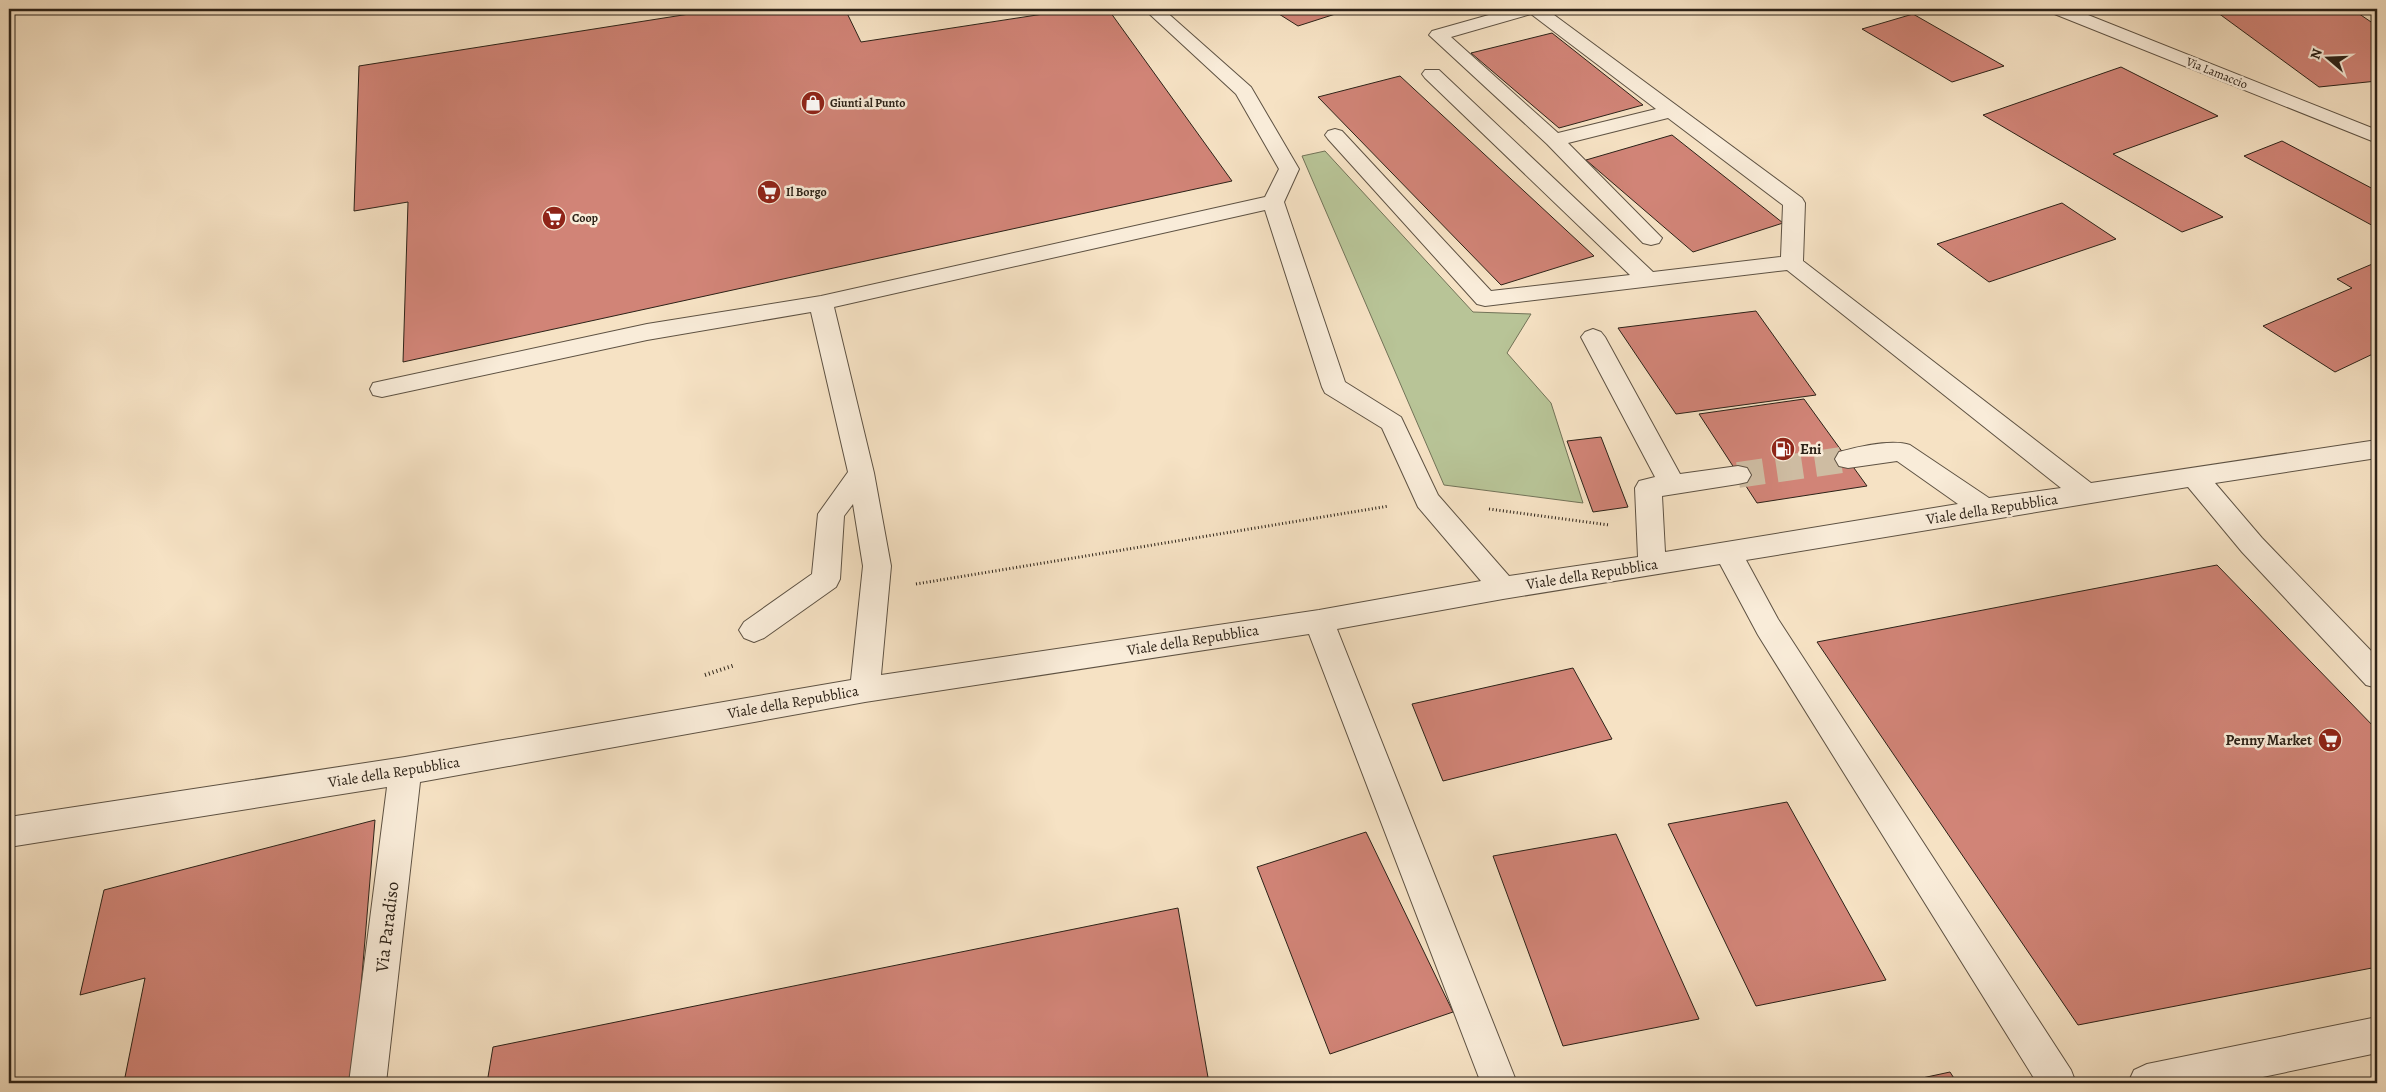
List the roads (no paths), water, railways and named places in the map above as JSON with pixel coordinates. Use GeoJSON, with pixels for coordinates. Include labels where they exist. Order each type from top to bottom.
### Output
{"type":"FeatureCollection","features":[{"type":"Feature","properties":{"kind":"street"},"geometry":{"type":"LineString","coordinates":[[1153,9],[1244,91],[1289,169],[1273,202],[1334,387],[1392,423],[1427,500],[1503,588]]}},
{"type":"Feature","properties":{"kind":"street"},"geometry":{"type":"LineString","coordinates":[[1529,9],[1438,34],[1554,140],[1651,238]]}},
{"type":"Feature","properties":{"kind":"street"},"geometry":{"type":"LineString","coordinates":[[1535,9],[1794,203],[1792,263]]}},
{"type":"Feature","properties":{"kind":"street","name":"Via Lamaccio"},"geometry":{"type":"LineString","coordinates":[[2058,9],[2376,136]]}},
{"type":"Feature","properties":{"kind":"street"},"geometry":{"type":"LineString","coordinates":[[1432,74],[1648,280]]}},
{"type":"Feature","properties":{"kind":"street"},"geometry":{"type":"LineString","coordinates":[[1554,140],[1672,111]]}},
{"type":"Feature","properties":{"kind":"street"},"geometry":{"type":"LineString","coordinates":[[1334,135],[1485,299],[1792,263],[2087,494]]}},
{"type":"Feature","properties":{"kind":"street"},"geometry":{"type":"LineString","coordinates":[[382,389],[647,332],[821,303],[1273,202]]}},
{"type":"Feature","properties":{"kind":"street"},"geometry":{"type":"LineString","coordinates":[[821,303],[861,473],[878,566],[865,690]]}},
{"type":"Feature","properties":{"kind":"street"},"geometry":{"type":"LineString","coordinates":[[1593,337],[1672,484]]}},
{"type":"Feature","properties":{"kind":"street","name":"Viale della Repubblica"},"geometry":{"type":"LineString","coordinates":[[9,832],[405,771],[865,690],[1319,621],[1503,588],[1985,509],[2377,449]]}},
{"type":"Feature","properties":{"kind":"street"},"geometry":{"type":"LineString","coordinates":[[1848,459],[1902,451],[1985,509]]}},
{"type":"Feature","properties":{"kind":"street"},"geometry":{"type":"LineString","coordinates":[[754,630],[826,579],[831,514],[861,473]]}},
{"type":"Feature","properties":{"kind":"street"},"geometry":{"type":"LineString","coordinates":[[1652,565],[1648,488],[1738,475]]}},
{"type":"Feature","properties":{"kind":"street"},"geometry":{"type":"LineString","coordinates":[[2194,477],[2252,545],[2377,676]]}},
{"type":"Feature","properties":{"kind":"street"},"geometry":{"type":"LineString","coordinates":[[1728,552],[1768,627],[2058,1083]]}},
{"type":"Feature","properties":{"kind":"street"},"geometry":{"type":"LineString","coordinates":[[1319,621],[1500,1083]]}},
{"type":"Feature","properties":{"kind":"street","name":"Via Paradiso"},"geometry":{"type":"LineString","coordinates":[[368,1083],[405,771]]}},
{"type":"Feature","properties":{"kind":"street"},"geometry":{"type":"LineString","coordinates":[[2147,1083],[2377,1036]]}},
{"type":"Feature","properties":{"kind":"tunnel"},"geometry":{"type":"LineString","coordinates":[[1738,475],[1848,459]]}},
{"type":"Feature","properties":{"kind":"place","name":"Giunti al Punto"},"geometry":{"type":"Point","coordinates":[813,103]}},
{"type":"Feature","properties":{"kind":"place","name":"Il Borgo"},"geometry":{"type":"Point","coordinates":[769,192]}},
{"type":"Feature","properties":{"kind":"place","name":"Coop"},"geometry":{"type":"Point","coordinates":[554,218]}},
{"type":"Feature","properties":{"kind":"place","name":"Eni"},"geometry":{"type":"Point","coordinates":[1783,449]}},
{"type":"Feature","properties":{"kind":"place","name":"Penny Market"},"geometry":{"type":"Point","coordinates":[2330,740]}}]}
